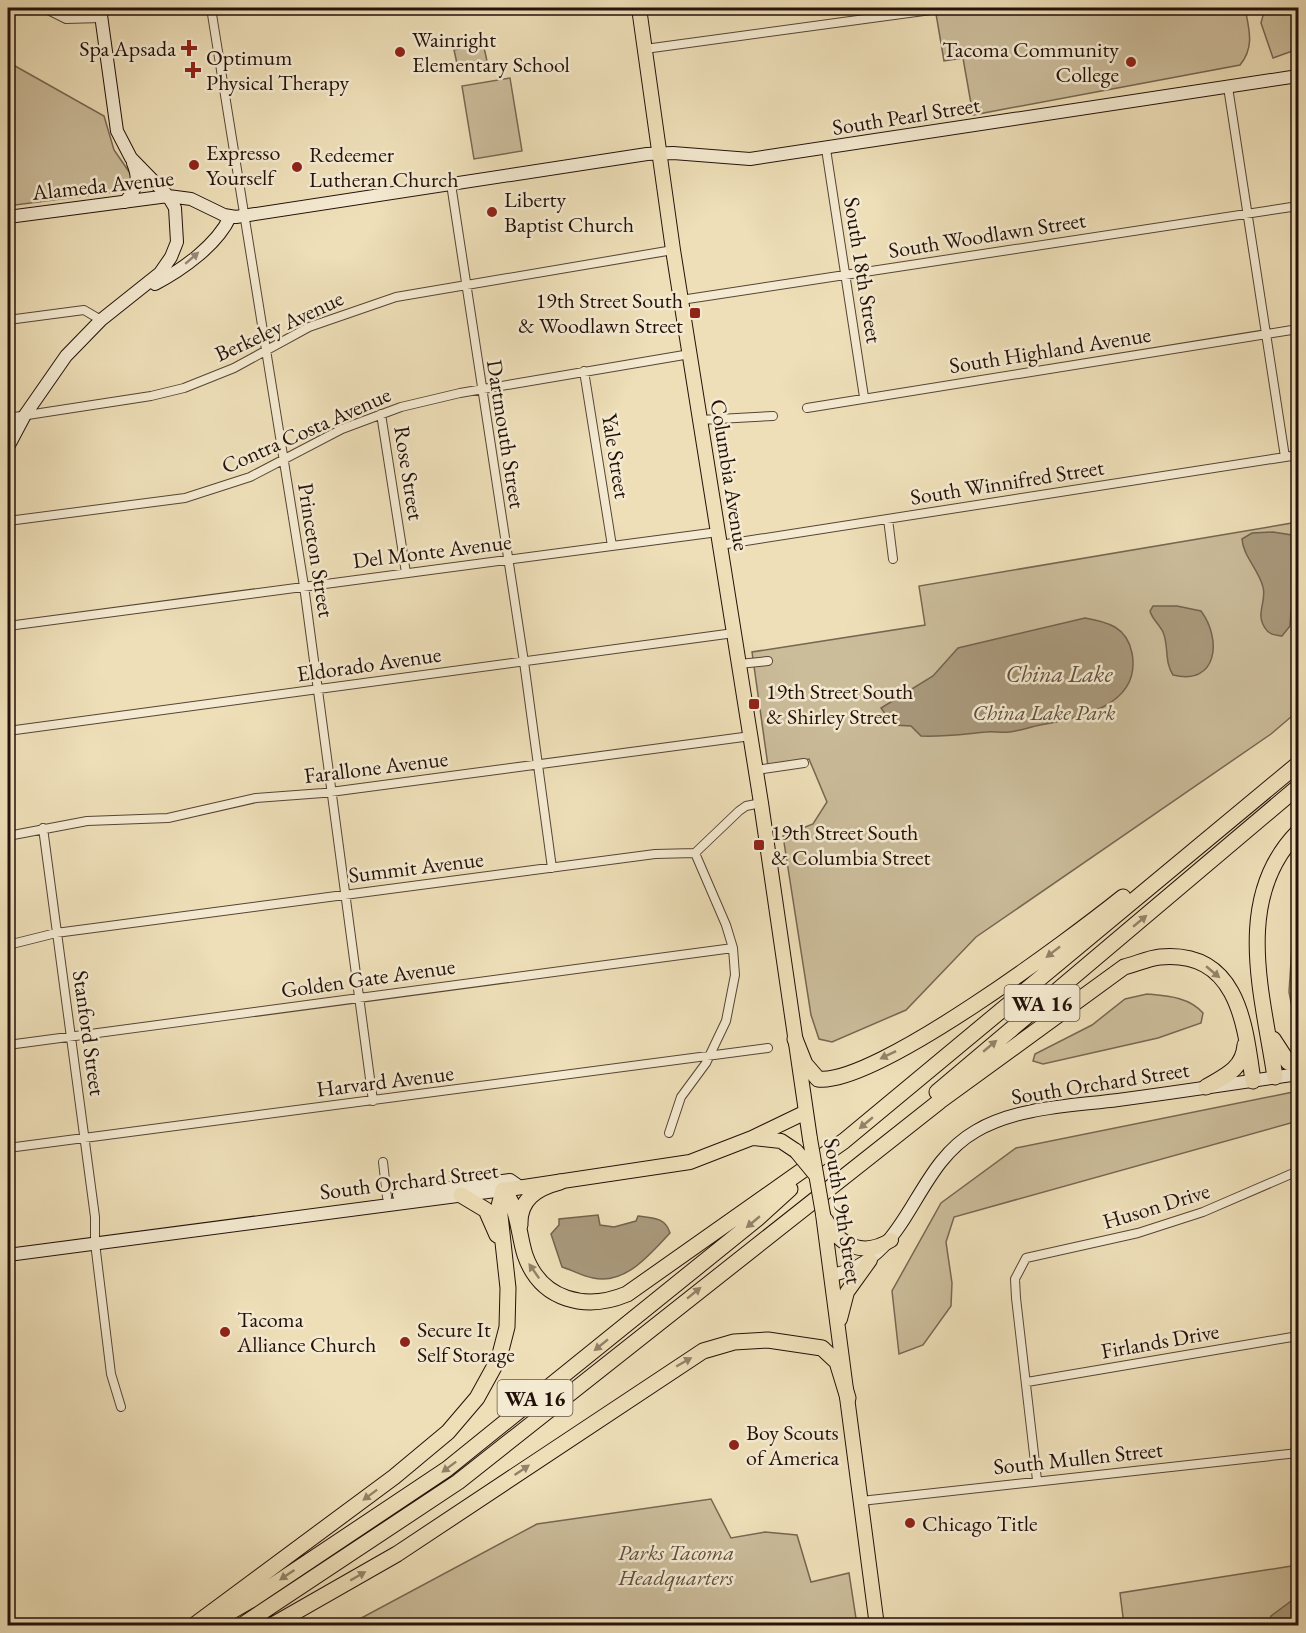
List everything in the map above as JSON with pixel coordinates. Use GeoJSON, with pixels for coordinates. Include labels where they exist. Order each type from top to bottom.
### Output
{"type":"FeatureCollection","features":[{"type":"Feature","properties":{"kind":"highway"},"geometry":{"type":"LineString","coordinates":[[795,1039],[812,1075],[823,1080],[865,1066],[903,1048],[1044,959],[1299,762]]}},
{"type":"Feature","properties":{"kind":"highway","name":"WA 16"},"geometry":{"type":"LineString","coordinates":[[206,1626],[447,1469],[757,1219],[843,1141],[1299,762]]}},
{"type":"Feature","properties":{"kind":"highway","name":"WA 16"},"geometry":{"type":"LineString","coordinates":[[241,1626],[458,1482],[786,1221],[1299,787]]}},
{"type":"Feature","properties":{"kind":"highway"},"geometry":{"type":"LineString","coordinates":[[1299,821],[1274,850],[1264,867],[1256,886],[1249,918],[1254,987],[1280,1053],[1288,1062],[1299,1066]]}},
{"type":"Feature","properties":{"kind":"highway"},"geometry":{"type":"LineString","coordinates":[[1275,1077],[1256,934],[1259,904],[1275,864],[1299,832]]}},
{"type":"Feature","properties":{"kind":"highway"},"geometry":{"type":"LineString","coordinates":[[786,1221],[950,1094],[1124,967],[1158,957],[1184,957],[1207,965],[1226,983],[1239,1005],[1253,1081]]}},
{"type":"Feature","properties":{"kind":"highway"},"geometry":{"type":"LineString","coordinates":[[1206,1087],[1236,1070],[1244,1056],[1245,1030]]}},
{"type":"Feature","properties":{"kind":"highway"},"geometry":{"type":"LineString","coordinates":[[503,1190],[512,1202],[529,1265],[551,1289],[572,1300],[591,1304],[611,1301],[653,1278],[843,1141]]}},
{"type":"Feature","properties":{"kind":"highway"},"geometry":{"type":"LineString","coordinates":[[520,1234],[520,1212],[527,1199],[538,1190],[560,1182]]}},
{"type":"Feature","properties":{"kind":"highway"},"geometry":{"type":"LineString","coordinates":[[193,1626],[394,1477],[461,1419],[486,1386],[499,1358],[507,1327],[506,1265],[499,1206],[503,1190]]}},
{"type":"Feature","properties":{"kind":"highway"},"geometry":{"type":"LineString","coordinates":[[461,1195],[481,1205],[490,1217],[506,1265]]}},
{"type":"Feature","properties":{"kind":"highway"},"geometry":{"type":"LineString","coordinates":[[271,1626],[397,1554],[703,1351],[734,1342],[768,1340],[822,1348],[837,1362],[848,1398]]}},
{"type":"Feature","properties":{"kind":"main road"},"geometry":{"type":"LineString","coordinates":[[124,300],[186,264],[220,232],[230,217],[661,152],[639,8]]}},
{"type":"Feature","properties":{"kind":"main road"},"geometry":{"type":"LineString","coordinates":[[101,13],[117,131],[138,174],[137,188],[125,202]]}},
{"type":"Feature","properties":{"kind":"main road","name":"South Pearl Street"},"geometry":{"type":"LineString","coordinates":[[661,152],[738,160],[826,149],[1299,76]]}},
{"type":"Feature","properties":{"kind":"main road","name":"Columbia Avenue"},"geometry":{"type":"LineString","coordinates":[[661,152],[673,250],[762,803]]}},
{"type":"Feature","properties":{"kind":"main road"},"geometry":{"type":"LineString","coordinates":[[8,447],[25,415],[66,356],[101,320],[160,273],[175,250],[178,235],[177,213],[168,196],[131,158]]}},
{"type":"Feature","properties":{"kind":"main road","name":"Alameda Avenue"},"geometry":{"type":"LineString","coordinates":[[8,217],[168,196],[191,199],[230,217]]}},
{"type":"Feature","properties":{"kind":"main road","name":"South 19th Street"},"geometry":{"type":"LineString","coordinates":[[762,803],[810,1139],[825,1221],[877,1626]]}},
{"type":"Feature","properties":{"kind":"main road","name":"South Orchard Street"},"geometry":{"type":"LineString","coordinates":[[832,1275],[847,1272],[870,1260],[891,1240],[945,1155],[983,1127],[1011,1117],[1042,1110],[1299,1074]]}},
{"type":"Feature","properties":{"kind":"main road","name":"South Orchard Street"},"geometry":{"type":"LineString","coordinates":[[8,1255],[676,1166],[752,1138],[806,1112]]}},
{"type":"Feature","properties":{"kind":"main road"},"geometry":{"type":"LineString","coordinates":[[752,1138],[781,1141],[796,1151],[816,1175]]}},
{"type":"Feature","properties":{"kind":"main road"},"geometry":{"type":"LineString","coordinates":[[374,1206],[380,1199],[387,1197],[510,1180],[520,1187]]}},
{"type":"Feature","properties":{"kind":"main road"},"geometry":{"type":"LineString","coordinates":[[825,1221],[838,1239],[848,1246],[868,1248],[891,1240]]}},
{"type":"Feature","properties":{"kind":"main road"},"geometry":{"type":"LineString","coordinates":[[838,1327],[847,1292],[870,1260]]}},
{"type":"Feature","properties":{"kind":"street"},"geometry":{"type":"LineString","coordinates":[[44,8],[66,20],[101,13]]}},
{"type":"Feature","properties":{"kind":"street","name":"Princeton Street"},"geometry":{"type":"LineString","coordinates":[[211,8],[304,586],[373,1101]]}},
{"type":"Feature","properties":{"kind":"street"},"geometry":{"type":"LineString","coordinates":[[645,50],[931,10]]}},
{"type":"Feature","properties":{"kind":"street"},"geometry":{"type":"LineString","coordinates":[[1228,87],[1285,457]]}},
{"type":"Feature","properties":{"kind":"street","name":"South 18th Street"},"geometry":{"type":"LineString","coordinates":[[826,149],[864,397]]}},
{"type":"Feature","properties":{"kind":"street","name":"Dartmouth Street"},"geometry":{"type":"LineString","coordinates":[[451,184],[464,284],[524,662],[552,868]]}},
{"type":"Feature","properties":{"kind":"street","name":"South Woodlawn Street"},"geometry":{"type":"LineString","coordinates":[[681,300],[1299,206]]}},
{"type":"Feature","properties":{"kind":"street","name":"Berkeley Avenue"},"geometry":{"type":"LineString","coordinates":[[8,418],[151,396],[184,388],[218,375],[309,327],[352,310],[396,297],[673,250]]}},
{"type":"Feature","properties":{"kind":"street"},"geometry":{"type":"LineString","coordinates":[[8,320],[84,310],[101,320]]}},
{"type":"Feature","properties":{"kind":"street","name":"South Highland Avenue"},"geometry":{"type":"LineString","coordinates":[[807,408],[864,397],[1299,329]]}},
{"type":"Feature","properties":{"kind":"street","name":"Contra Costa Avenue"},"geometry":{"type":"LineString","coordinates":[[8,521],[186,498],[234,483],[332,434],[381,414],[440,397],[690,354]]}},
{"type":"Feature","properties":{"kind":"street","name":"Yale Street"},"geometry":{"type":"LineString","coordinates":[[584,371],[612,546]]}},
{"type":"Feature","properties":{"kind":"street","name":"Rose Street"},"geometry":{"type":"LineString","coordinates":[[381,414],[406,573]]}},
{"type":"Feature","properties":{"kind":"street"},"geometry":{"type":"LineString","coordinates":[[700,420],[773,416]]}},
{"type":"Feature","properties":{"kind":"street","name":"South Winnifred Street"},"geometry":{"type":"LineString","coordinates":[[719,538],[888,519],[1299,455]]}},
{"type":"Feature","properties":{"kind":"street"},"geometry":{"type":"LineString","coordinates":[[888,519],[893,559]]}},
{"type":"Feature","properties":{"kind":"street","name":"Del Monte Avenue"},"geometry":{"type":"LineString","coordinates":[[8,626],[612,546],[719,538]]}},
{"type":"Feature","properties":{"kind":"street","name":"Eldorado Avenue"},"geometry":{"type":"LineString","coordinates":[[8,731],[734,633]]}},
{"type":"Feature","properties":{"kind":"street"},"geometry":{"type":"LineString","coordinates":[[739,664],[768,661]]}},
{"type":"Feature","properties":{"kind":"street","name":"Farallone Avenue"},"geometry":{"type":"LineString","coordinates":[[8,836],[87,821],[168,818],[256,798],[332,792],[751,736]]}},
{"type":"Feature","properties":{"kind":"street"},"geometry":{"type":"LineString","coordinates":[[756,770],[804,764]]}},
{"type":"Feature","properties":{"kind":"street"},"geometry":{"type":"LineString","coordinates":[[669,1133],[681,1096],[710,1056],[726,1021],[735,975],[733,948],[721,911],[695,853],[739,811],[746,806],[762,803]]}},
{"type":"Feature","properties":{"kind":"street","name":"Stanford Street"},"geometry":{"type":"LineString","coordinates":[[43,828],[95,1217],[95,1243],[111,1374],[121,1407]]}},
{"type":"Feature","properties":{"kind":"street","name":"Summit Avenue"},"geometry":{"type":"LineString","coordinates":[[8,945],[56,933],[346,894],[666,852],[695,853]]}},
{"type":"Feature","properties":{"kind":"street","name":"Golden Gate Avenue"},"geometry":{"type":"LineString","coordinates":[[8,1045],[733,948]]}},
{"type":"Feature","properties":{"kind":"street","name":"Harvard Avenue"},"geometry":{"type":"LineString","coordinates":[[8,1148],[768,1047]]}},
{"type":"Feature","properties":{"kind":"street"},"geometry":{"type":"LineString","coordinates":[[383,1162],[387,1197]]}},
{"type":"Feature","properties":{"kind":"street","name":"Huson Drive"},"geometry":{"type":"LineString","coordinates":[[1027,1382],[1015,1279],[1026,1258],[1039,1253],[1116,1240],[1203,1212],[1299,1171]]}},
{"type":"Feature","properties":{"kind":"street","name":"Firlands Drive"},"geometry":{"type":"LineString","coordinates":[[1027,1382],[1299,1336]]}},
{"type":"Feature","properties":{"kind":"street"},"geometry":{"type":"LineString","coordinates":[[1027,1382],[1037,1480]]}},
{"type":"Feature","properties":{"kind":"street","name":"South Mullen Street"},"geometry":{"type":"LineString","coordinates":[[861,1501],[1299,1453]]}},
{"type":"Feature","properties":{"kind":"green space","name":"Tacoma Community College"},"geometry":{"type":"Polygon","coordinates":[[[935,8],[1245,8],[1249,45],[1240,65],[973,115],[963,58],[944,61],[935,8]]]}},
{"type":"Feature","properties":{"kind":"green space"},"geometry":{"type":"Polygon","coordinates":[[[1265,8],[1298,8],[1298,49],[1273,58],[1261,23],[1265,8]]]}},
{"type":"Feature","properties":{"kind":"green space"},"geometry":{"type":"Polygon","coordinates":[[[483,43],[487,61],[458,68],[454,50],[483,43]]]}},
{"type":"Feature","properties":{"kind":"green space"},"geometry":{"type":"Polygon","coordinates":[[[8,62],[104,116],[114,150],[132,176],[129,190],[8,206],[8,62]]]}},
{"type":"Feature","properties":{"kind":"green space"},"geometry":{"type":"Polygon","coordinates":[[[510,78],[522,151],[474,159],[462,86],[510,78]]]}},
{"type":"Feature","properties":{"kind":"green space","name":"China Lake Park"},"geometry":{"type":"Polygon","coordinates":[[[1298,522],[1298,711],[1271,734],[976,937],[906,1010],[832,1042],[819,1039],[811,1015],[783,836],[813,824],[827,802],[809,759],[768,766],[752,652],[925,625],[919,586],[1298,522]]]}},
{"type":"Feature","properties":{"kind":"green space"},"geometry":{"type":"Polygon","coordinates":[[[1298,905],[1298,1038],[1289,992],[1294,917],[1298,905]]]}},
{"type":"Feature","properties":{"kind":"green space"},"geometry":{"type":"Polygon","coordinates":[[[1147,994],[1185,1000],[1203,1013],[1201,1023],[1158,1038],[1043,1064],[1033,1061],[1035,1054],[1092,1025],[1125,999],[1147,994]]]}},
{"type":"Feature","properties":{"kind":"green space"},"geometry":{"type":"Polygon","coordinates":[[[1298,1091],[1298,1121],[954,1217],[946,1242],[952,1283],[951,1306],[923,1345],[899,1354],[892,1291],[941,1203],[1016,1148],[1298,1091]]]}},
{"type":"Feature","properties":{"kind":"green space","name":"Parks Tacoma Headquarters"},"geometry":{"type":"Polygon","coordinates":[[[711,1499],[731,1538],[765,1532],[797,1535],[811,1582],[849,1573],[857,1625],[352,1625],[537,1524],[711,1499]]]}},
{"type":"Feature","properties":{"kind":"green space"},"geometry":{"type":"Polygon","coordinates":[[[1298,1565],[1298,1625],[1124,1625],[1120,1593],[1298,1565]]]}},
{"type":"Feature","properties":{"kind":"water"},"geometry":{"type":"Polygon","coordinates":[[[1273,532],[1298,536],[1298,595],[1291,610],[1290,626],[1282,636],[1268,632],[1262,623],[1263,587],[1245,551],[1242,539],[1252,533],[1273,532]]]}},
{"type":"Feature","properties":{"kind":"water"},"geometry":{"type":"Polygon","coordinates":[[[1153,606],[1177,606],[1201,611],[1208,622],[1213,646],[1212,658],[1199,674],[1188,677],[1173,675],[1168,664],[1163,632],[1150,611],[1153,606]]]}},
{"type":"Feature","properties":{"kind":"water","name":"China Lake"},"geometry":{"type":"Polygon","coordinates":[[[1085,618],[1109,624],[1126,637],[1132,653],[1133,671],[1127,686],[1118,697],[1089,713],[1013,731],[921,736],[911,726],[893,725],[881,708],[933,676],[958,648],[1085,618]]]}},
{"type":"Feature","properties":{"kind":"water"},"geometry":{"type":"Polygon","coordinates":[[[598,1215],[600,1225],[614,1227],[636,1221],[638,1216],[653,1218],[662,1221],[670,1233],[646,1258],[616,1277],[593,1278],[562,1267],[551,1234],[559,1225],[559,1219],[598,1215]]]}},
{"type":"Feature","properties":{"kind":"water"},"geometry":{"type":"Polygon","coordinates":[[[1298,1596],[1298,1625],[1267,1625],[1271,1616],[1298,1596]]]}},
{"type":"Feature","properties":{"kind":"place","name":"Spa Apsada"},"geometry":{"type":"Point","coordinates":[189,48]}},
{"type":"Feature","properties":{"kind":"place","name":"Wainright Elementary School"},"geometry":{"type":"Point","coordinates":[400,52]}},
{"type":"Feature","properties":{"kind":"place","name":"Tacoma Community College"},"geometry":{"type":"Point","coordinates":[1131,62]}},
{"type":"Feature","properties":{"kind":"place","name":"Optimum Physical Therapy"},"geometry":{"type":"Point","coordinates":[193,70]}},
{"type":"Feature","properties":{"kind":"place","name":"Expresso Yourself"},"geometry":{"type":"Point","coordinates":[194,165]}},
{"type":"Feature","properties":{"kind":"place","name":"Redeemer Lutheran Church"},"geometry":{"type":"Point","coordinates":[297,167]}},
{"type":"Feature","properties":{"kind":"place","name":"Liberty Baptist Church"},"geometry":{"type":"Point","coordinates":[492,212]}},
{"type":"Feature","properties":{"kind":"place","name":"19th Street South & Woodlawn Street"},"geometry":{"type":"Point","coordinates":[695,313]}},
{"type":"Feature","properties":{"kind":"place","name":"19th Street South & Shirley Street"},"geometry":{"type":"Point","coordinates":[754,704]}},
{"type":"Feature","properties":{"kind":"place","name":"19th Street South & Columbia Street"},"geometry":{"type":"Point","coordinates":[759,845]}},
{"type":"Feature","properties":{"kind":"place","name":"Tacoma Alliance Church"},"geometry":{"type":"Point","coordinates":[225,1332]}},
{"type":"Feature","properties":{"kind":"place","name":"Secure It Self Storage"},"geometry":{"type":"Point","coordinates":[405,1342]}},
{"type":"Feature","properties":{"kind":"place","name":"Boy Scouts of America"},"geometry":{"type":"Point","coordinates":[734,1445]}},
{"type":"Feature","properties":{"kind":"place","name":"Chicago Title"},"geometry":{"type":"Point","coordinates":[910,1523]}}]}
